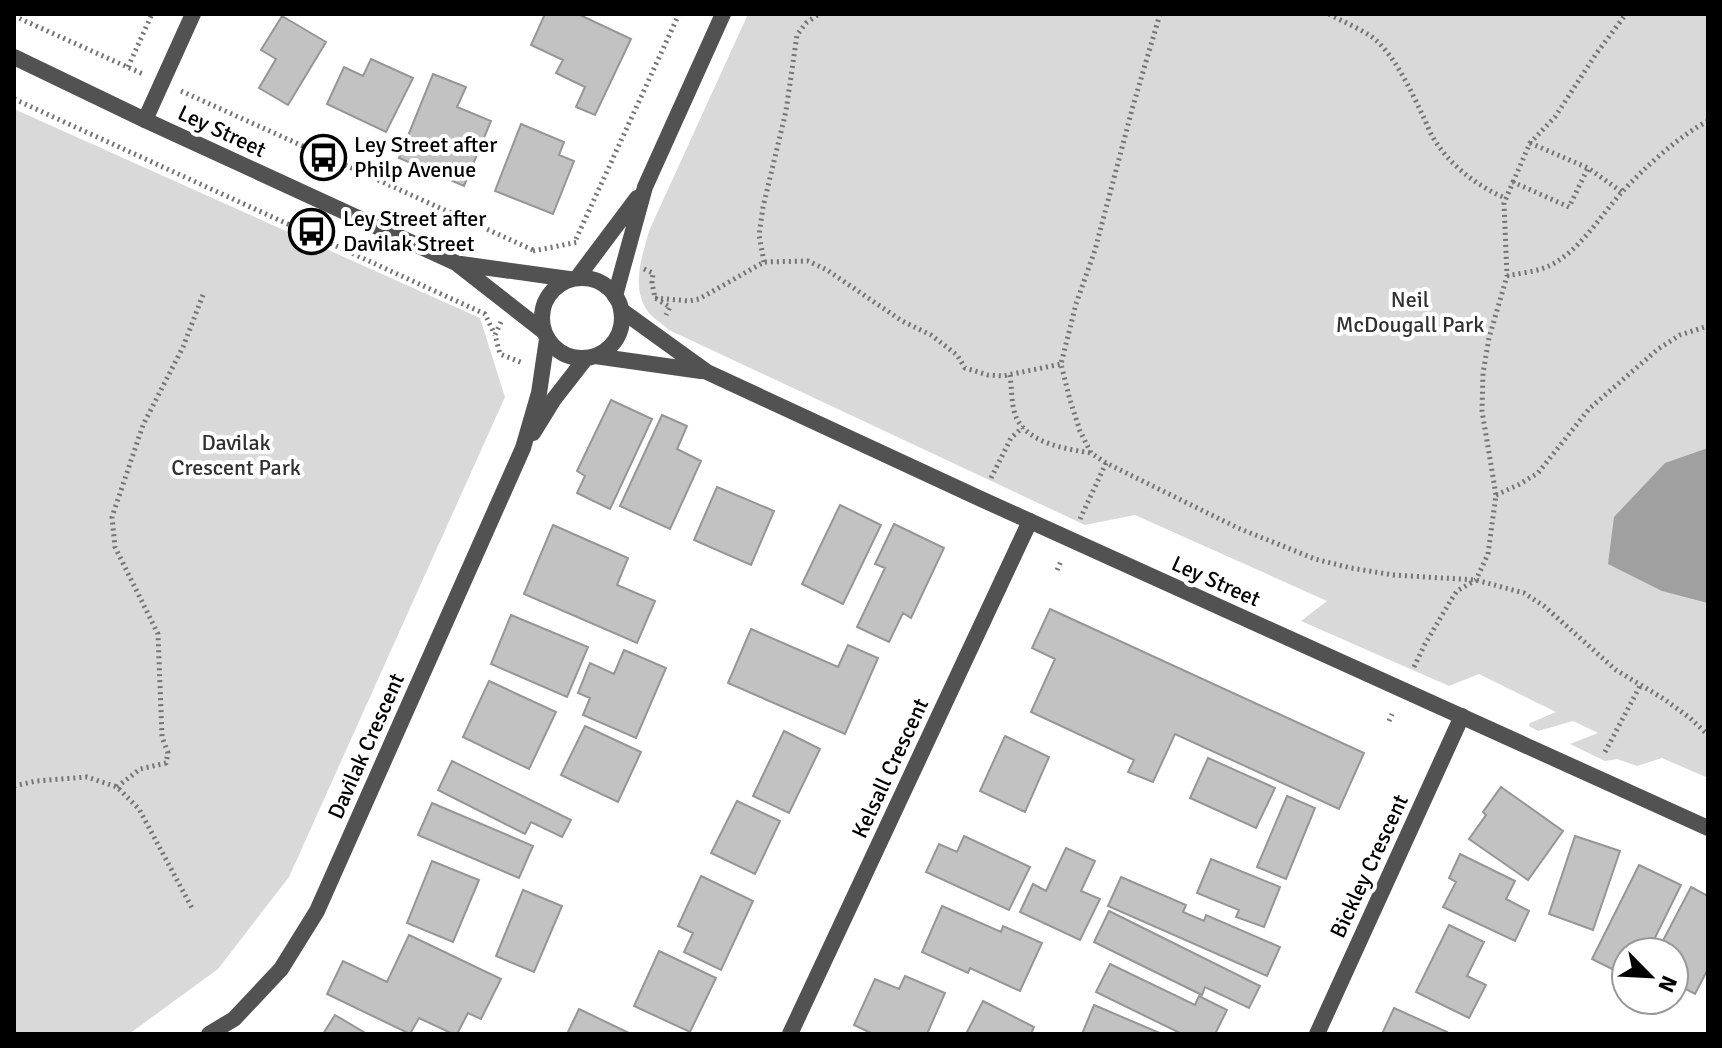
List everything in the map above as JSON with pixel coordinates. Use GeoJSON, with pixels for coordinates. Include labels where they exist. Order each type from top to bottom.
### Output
{"type":"FeatureCollection","features":[{"type":"Feature","properties":{"kind":"street"},"geometry":{"type":"LineString","coordinates":[[145,120],[193,14]]}},
{"type":"Feature","properties":{"kind":"street"},"geometry":{"type":"LineString","coordinates":[[590,357],[609,347],[617,337],[621,325],[618,303],[645,187],[723,14]]}},
{"type":"Feature","properties":{"kind":"street","name":"Ley Street"},"geometry":{"type":"LineString","coordinates":[[14,57],[456,263],[545,335],[560,352],[577,358],[707,372]]}},
{"type":"Feature","properties":{"kind":"street"},"geometry":{"type":"LineString","coordinates":[[545,335],[542,315],[546,299],[556,287],[574,279],[645,187]]}},
{"type":"Feature","properties":{"kind":"street","name":"Ley Street"},"geometry":{"type":"LineString","coordinates":[[456,263],[602,283],[618,303],[707,372],[1708,828]]}},
{"type":"Feature","properties":{"kind":"street","name":"Davilak Crescent"},"geometry":{"type":"LineString","coordinates":[[209,1034],[234,1019],[281,969],[317,911],[523,448],[539,393],[545,335]]}},
{"type":"Feature","properties":{"kind":"street","name":"Davilak Crescent"},"geometry":{"type":"LineString","coordinates":[[523,448],[554,399],[590,357]]}},
{"type":"Feature","properties":{"kind":"street","name":"Kelsall Crescent"},"geometry":{"type":"LineString","coordinates":[[790,1034],[1030,521]]}},
{"type":"Feature","properties":{"kind":"street","name":"Bickley Crescent"},"geometry":{"type":"LineString","coordinates":[[1317,1034],[1462,716]]}},
{"type":"Feature","properties":{"kind":"path"},"geometry":{"type":"LineString","coordinates":[[128,67],[152,14]]}},
{"type":"Feature","properties":{"kind":"path"},"geometry":{"type":"LineString","coordinates":[[574,243],[679,14]]}},
{"type":"Feature","properties":{"kind":"path"},"geometry":{"type":"LineString","coordinates":[[764,262],[759,235],[763,207],[786,111],[797,35],[806,23],[819,14]]}},
{"type":"Feature","properties":{"kind":"path"},"geometry":{"type":"LineString","coordinates":[[1091,453],[1080,431],[1061,364],[1160,14]]}},
{"type":"Feature","properties":{"kind":"path"},"geometry":{"type":"LineString","coordinates":[[1329,14],[1376,40],[1398,69],[1440,147],[1461,171],[1483,188],[1505,198]]}},
{"type":"Feature","properties":{"kind":"path"},"geometry":{"type":"LineString","coordinates":[[1414,667],[1457,591],[1476,580],[1488,554],[1496,495],[1482,411],[1483,373],[1489,338],[1507,276],[1505,198],[1530,143],[1555,117],[1626,14]]}},
{"type":"Feature","properties":{"kind":"path"},"geometry":{"type":"LineString","coordinates":[[14,16],[534,250]]}},
{"type":"Feature","properties":{"kind":"path"},"geometry":{"type":"LineString","coordinates":[[14,99],[485,314],[495,335]]}},
{"type":"Feature","properties":{"kind":"path"},"geometry":{"type":"LineString","coordinates":[[1507,276],[1551,265],[1567,253],[1602,218],[1622,192],[1692,129],[1708,121]]}},
{"type":"Feature","properties":{"kind":"path"},"geometry":{"type":"LineString","coordinates":[[1530,143],[1588,168],[1622,192]]}},
{"type":"Feature","properties":{"kind":"path"},"geometry":{"type":"LineString","coordinates":[[1513,182],[1569,207],[1588,168]]}},
{"type":"Feature","properties":{"kind":"path"},"geometry":{"type":"LineString","coordinates":[[655,298],[699,299],[764,262],[808,261],[827,270],[902,321],[931,335],[957,355],[965,368],[988,375],[1010,375],[1061,364]]}},
{"type":"Feature","properties":{"kind":"path"},"geometry":{"type":"LineString","coordinates":[[643,269],[653,273],[655,298],[670,307],[663,322]]}},
{"type":"Feature","properties":{"kind":"path"},"geometry":{"type":"LineString","coordinates":[[117,787],[140,769],[166,763],[168,753],[162,737],[158,634],[115,547],[112,517],[143,425],[183,347],[203,295]]}},
{"type":"Feature","properties":{"kind":"path"},"geometry":{"type":"LineString","coordinates":[[1496,495],[1538,473],[1589,409],[1658,349],[1680,335],[1708,326]]}},
{"type":"Feature","properties":{"kind":"path"},"geometry":{"type":"LineString","coordinates":[[1010,375],[1016,417],[1023,427],[1042,441],[1091,453],[1238,528],[1315,559],[1393,575],[1476,580],[1524,593],[1544,606],[1616,670],[1664,699],[1708,735]]}},
{"type":"Feature","properties":{"kind":"path"},"geometry":{"type":"LineString","coordinates":[[991,478],[1011,438],[1023,427]]}},
{"type":"Feature","properties":{"kind":"path"},"geometry":{"type":"LineString","coordinates":[[1080,519],[1106,463]]}},
{"type":"Feature","properties":{"kind":"path"},"geometry":{"type":"LineString","coordinates":[[1057,570],[1063,558]]}},
{"type":"Feature","properties":{"kind":"path"},"geometry":{"type":"LineString","coordinates":[[1605,752],[1640,686]]}},
{"type":"Feature","properties":{"kind":"path"},"geometry":{"type":"LineString","coordinates":[[14,786],[87,777],[117,787],[139,809],[192,908]]}},
{"type":"Feature","properties":{"kind":"green space","name":"Neil McDougall Park"},"geometry":{"type":"Polygon","coordinates":[[[748,14],[1708,14],[1708,778],[1662,758],[1637,766],[1617,759],[1605,761],[1570,744],[1598,733],[1573,721],[1538,731],[1529,726],[1530,723],[1556,712],[1479,674],[1449,686],[1301,621],[1327,601],[1135,515],[1085,525],[669,330],[643,304],[639,273],[643,251],[649,231],[748,14]]]}},
{"type":"Feature","properties":{"kind":"green space","name":"Davilak Crescent Park"},"geometry":{"type":"Polygon","coordinates":[[[14,109],[480,318],[505,397],[289,877],[218,969],[129,1034],[14,1034],[14,109]]]}},
{"type":"Feature","properties":{"kind":"shaded area"},"geometry":{"type":"Polygon","coordinates":[[[1708,448],[1708,603],[1662,591],[1608,564],[1614,517],[1665,463],[1708,448]]]}},
{"type":"Feature","properties":{"kind":"building"},"geometry":{"type":"Polygon","coordinates":[[[545,14],[578,14],[631,39],[595,115],[576,107],[585,87],[556,73],[563,60],[531,45],[545,14]]]}},
{"type":"Feature","properties":{"kind":"building"},"geometry":{"type":"Polygon","coordinates":[[[282,16],[326,42],[288,105],[259,88],[276,59],[261,50],[282,16]]]}},
{"type":"Feature","properties":{"kind":"building"},"geometry":{"type":"Polygon","coordinates":[[[371,59],[413,78],[386,132],[327,104],[344,67],[363,76],[371,59]]]}},
{"type":"Feature","properties":{"kind":"building"},"geometry":{"type":"Polygon","coordinates":[[[433,74],[466,87],[457,107],[491,121],[464,186],[399,158],[433,74]]]}},
{"type":"Feature","properties":{"kind":"building"},"geometry":{"type":"Polygon","coordinates":[[[521,124],[564,142],[559,155],[574,161],[553,214],[495,191],[521,124]]]}},
{"type":"Feature","properties":{"kind":"building"},"geometry":{"type":"Polygon","coordinates":[[[611,400],[652,419],[610,509],[577,493],[585,476],[577,471],[611,400]]]}},
{"type":"Feature","properties":{"kind":"building"},"geometry":{"type":"Polygon","coordinates":[[[662,415],[687,426],[677,449],[701,461],[670,529],[620,506],[662,415]]]}},
{"type":"Feature","properties":{"kind":"building"},"geometry":{"type":"Polygon","coordinates":[[[717,487],[774,511],[751,565],[694,540],[717,487]]]}},
{"type":"Feature","properties":{"kind":"building"},"geometry":{"type":"Polygon","coordinates":[[[840,505],[881,525],[843,604],[802,584],[840,505]]]}},
{"type":"Feature","properties":{"kind":"building"},"geometry":{"type":"Polygon","coordinates":[[[894,524],[944,548],[911,618],[903,613],[889,642],[857,627],[885,568],[875,564],[894,524]]]}},
{"type":"Feature","properties":{"kind":"building"},"geometry":{"type":"Polygon","coordinates":[[[553,525],[628,558],[617,585],[655,601],[637,643],[524,594],[553,525]]]}},
{"type":"Feature","properties":{"kind":"building"},"geometry":{"type":"Polygon","coordinates":[[[1050,609],[1364,753],[1339,809],[1175,734],[1153,782],[1128,772],[1134,760],[1031,712],[1055,659],[1032,648],[1050,609]]]}},
{"type":"Feature","properties":{"kind":"building"},"geometry":{"type":"Polygon","coordinates":[[[511,615],[588,647],[567,697],[491,664],[511,615]]]}},
{"type":"Feature","properties":{"kind":"building"},"geometry":{"type":"Polygon","coordinates":[[[751,629],[838,667],[848,645],[878,658],[845,734],[728,683],[751,629]]]}},
{"type":"Feature","properties":{"kind":"building"},"geometry":{"type":"Polygon","coordinates":[[[624,650],[666,668],[636,738],[583,715],[590,698],[578,693],[590,663],[614,674],[624,650]]]}},
{"type":"Feature","properties":{"kind":"building"},"geometry":{"type":"Polygon","coordinates":[[[489,681],[556,712],[529,769],[463,737],[489,681]]]}},
{"type":"Feature","properties":{"kind":"building"},"geometry":{"type":"Polygon","coordinates":[[[585,726],[641,752],[618,802],[561,775],[585,726]]]}},
{"type":"Feature","properties":{"kind":"building"},"geometry":{"type":"Polygon","coordinates":[[[784,731],[820,749],[789,813],[753,796],[784,731]]]}},
{"type":"Feature","properties":{"kind":"building"},"geometry":{"type":"Polygon","coordinates":[[[1005,736],[1049,757],[1025,812],[980,791],[1005,736]]]}},
{"type":"Feature","properties":{"kind":"building"},"geometry":{"type":"Polygon","coordinates":[[[1208,758],[1275,788],[1256,828],[1190,798],[1208,758]]]}},
{"type":"Feature","properties":{"kind":"building"},"geometry":{"type":"Polygon","coordinates":[[[452,761],[571,820],[562,837],[531,822],[525,834],[438,790],[452,761]]]}},
{"type":"Feature","properties":{"kind":"building"},"geometry":{"type":"Polygon","coordinates":[[[1501,787],[1563,831],[1528,880],[1469,839],[1501,787]]]}},
{"type":"Feature","properties":{"kind":"building"},"geometry":{"type":"Polygon","coordinates":[[[1287,796],[1315,808],[1286,879],[1257,867],[1287,796]]]}},
{"type":"Feature","properties":{"kind":"building"},"geometry":{"type":"Polygon","coordinates":[[[737,801],[780,821],[755,874],[711,853],[737,801]]]}},
{"type":"Feature","properties":{"kind":"building"},"geometry":{"type":"Polygon","coordinates":[[[432,803],[533,846],[519,878],[418,835],[432,803]]]}},
{"type":"Feature","properties":{"kind":"building"},"geometry":{"type":"Polygon","coordinates":[[[964,836],[1030,867],[1009,910],[926,872],[939,844],[957,852],[964,836]]]}},
{"type":"Feature","properties":{"kind":"building"},"geometry":{"type":"Polygon","coordinates":[[[1575,836],[1620,851],[1593,930],[1549,914],[1575,836]]]}},
{"type":"Feature","properties":{"kind":"building"},"geometry":{"type":"Polygon","coordinates":[[[1066,848],[1095,861],[1081,891],[1100,899],[1080,940],[1020,912],[1033,884],[1046,891],[1066,848]]]}},
{"type":"Feature","properties":{"kind":"building"},"geometry":{"type":"Polygon","coordinates":[[[1460,854],[1515,881],[1506,899],[1529,911],[1515,941],[1443,907],[1456,882],[1449,878],[1460,854]]]}},
{"type":"Feature","properties":{"kind":"building"},"geometry":{"type":"Polygon","coordinates":[[[1211,859],[1280,887],[1264,927],[1236,917],[1239,910],[1197,893],[1211,859]]]}},
{"type":"Feature","properties":{"kind":"building"},"geometry":{"type":"Polygon","coordinates":[[[432,861],[479,880],[453,942],[407,923],[432,861]]]}},
{"type":"Feature","properties":{"kind":"building"},"geometry":{"type":"Polygon","coordinates":[[[1639,865],[1681,885],[1656,936],[1610,936],[1610,968],[1592,959],[1639,865]]]}},
{"type":"Feature","properties":{"kind":"building"},"geometry":{"type":"Polygon","coordinates":[[[701,876],[753,901],[721,970],[684,952],[693,933],[678,926],[701,876]]]}},
{"type":"Feature","properties":{"kind":"building"},"geometry":{"type":"Polygon","coordinates":[[[1121,877],[1186,905],[1183,912],[1204,921],[1206,915],[1280,947],[1267,976],[1108,906],[1121,877]]]}},
{"type":"Feature","properties":{"kind":"building"},"geometry":{"type":"Polygon","coordinates":[[[1691,887],[1708,896],[1708,969],[1695,994],[1690,991],[1690,936],[1665,936],[1691,887]]]}},
{"type":"Feature","properties":{"kind":"building"},"geometry":{"type":"Polygon","coordinates":[[[523,890],[562,906],[534,972],[496,956],[523,890]]]}},
{"type":"Feature","properties":{"kind":"building"},"geometry":{"type":"Polygon","coordinates":[[[942,906],[1001,932],[1003,926],[1042,943],[1020,991],[970,968],[968,973],[922,952],[942,906]]]}},
{"type":"Feature","properties":{"kind":"building"},"geometry":{"type":"Polygon","coordinates":[[[1109,911],[1260,986],[1249,1008],[1205,987],[1202,995],[1094,942],[1109,911]]]}},
{"type":"Feature","properties":{"kind":"building"},"geometry":{"type":"Polygon","coordinates":[[[1449,925],[1484,942],[1467,976],[1486,985],[1469,1018],[1416,992],[1449,925]]]}},
{"type":"Feature","properties":{"kind":"building"},"geometry":{"type":"Polygon","coordinates":[[[409,935],[501,979],[481,1019],[468,1013],[457,1034],[453,1034],[419,1018],[410,1034],[327,994],[343,961],[387,982],[409,935]]]}},
{"type":"Feature","properties":{"kind":"building"},"geometry":{"type":"Polygon","coordinates":[[[659,951],[716,978],[690,1032],[634,1006],[659,951]]]}},
{"type":"Feature","properties":{"kind":"building"},"geometry":{"type":"Polygon","coordinates":[[[1110,964],[1195,1005],[1199,996],[1227,1010],[1215,1034],[1182,1034],[1096,992],[1110,964]]]}},
{"type":"Feature","properties":{"kind":"building"},"geometry":{"type":"Polygon","coordinates":[[[905,976],[945,993],[927,1034],[873,1034],[854,1025],[875,979],[899,989],[905,976]]]}},
{"type":"Feature","properties":{"kind":"building"},"geometry":{"type":"Polygon","coordinates":[[[983,1001],[1034,1027],[1031,1034],[966,1034],[983,1001]]]}},
{"type":"Feature","properties":{"kind":"building"},"geometry":{"type":"Polygon","coordinates":[[[1094,1005],[1162,1034],[1082,1034],[1094,1005]]]}},
{"type":"Feature","properties":{"kind":"building"},"geometry":{"type":"Polygon","coordinates":[[[1394,1008],[1447,1032],[1382,1034],[1394,1008]]]}},
{"type":"Feature","properties":{"kind":"building"},"geometry":{"type":"Polygon","coordinates":[[[579,1009],[631,1034],[567,1034],[579,1009]]]}},
{"type":"Feature","properties":{"kind":"building"},"geometry":{"type":"Polygon","coordinates":[[[335,1015],[367,1034],[323,1034],[335,1015]]]}},
{"type":"Feature","properties":{"kind":"place","name":"Ley Street after Philp Avenue"},"geometry":{"type":"Point","coordinates":[323,157]}},
{"type":"Feature","properties":{"kind":"place","name":"Ley Street after Davilak Street"},"geometry":{"type":"Point","coordinates":[312,231]}}]}
